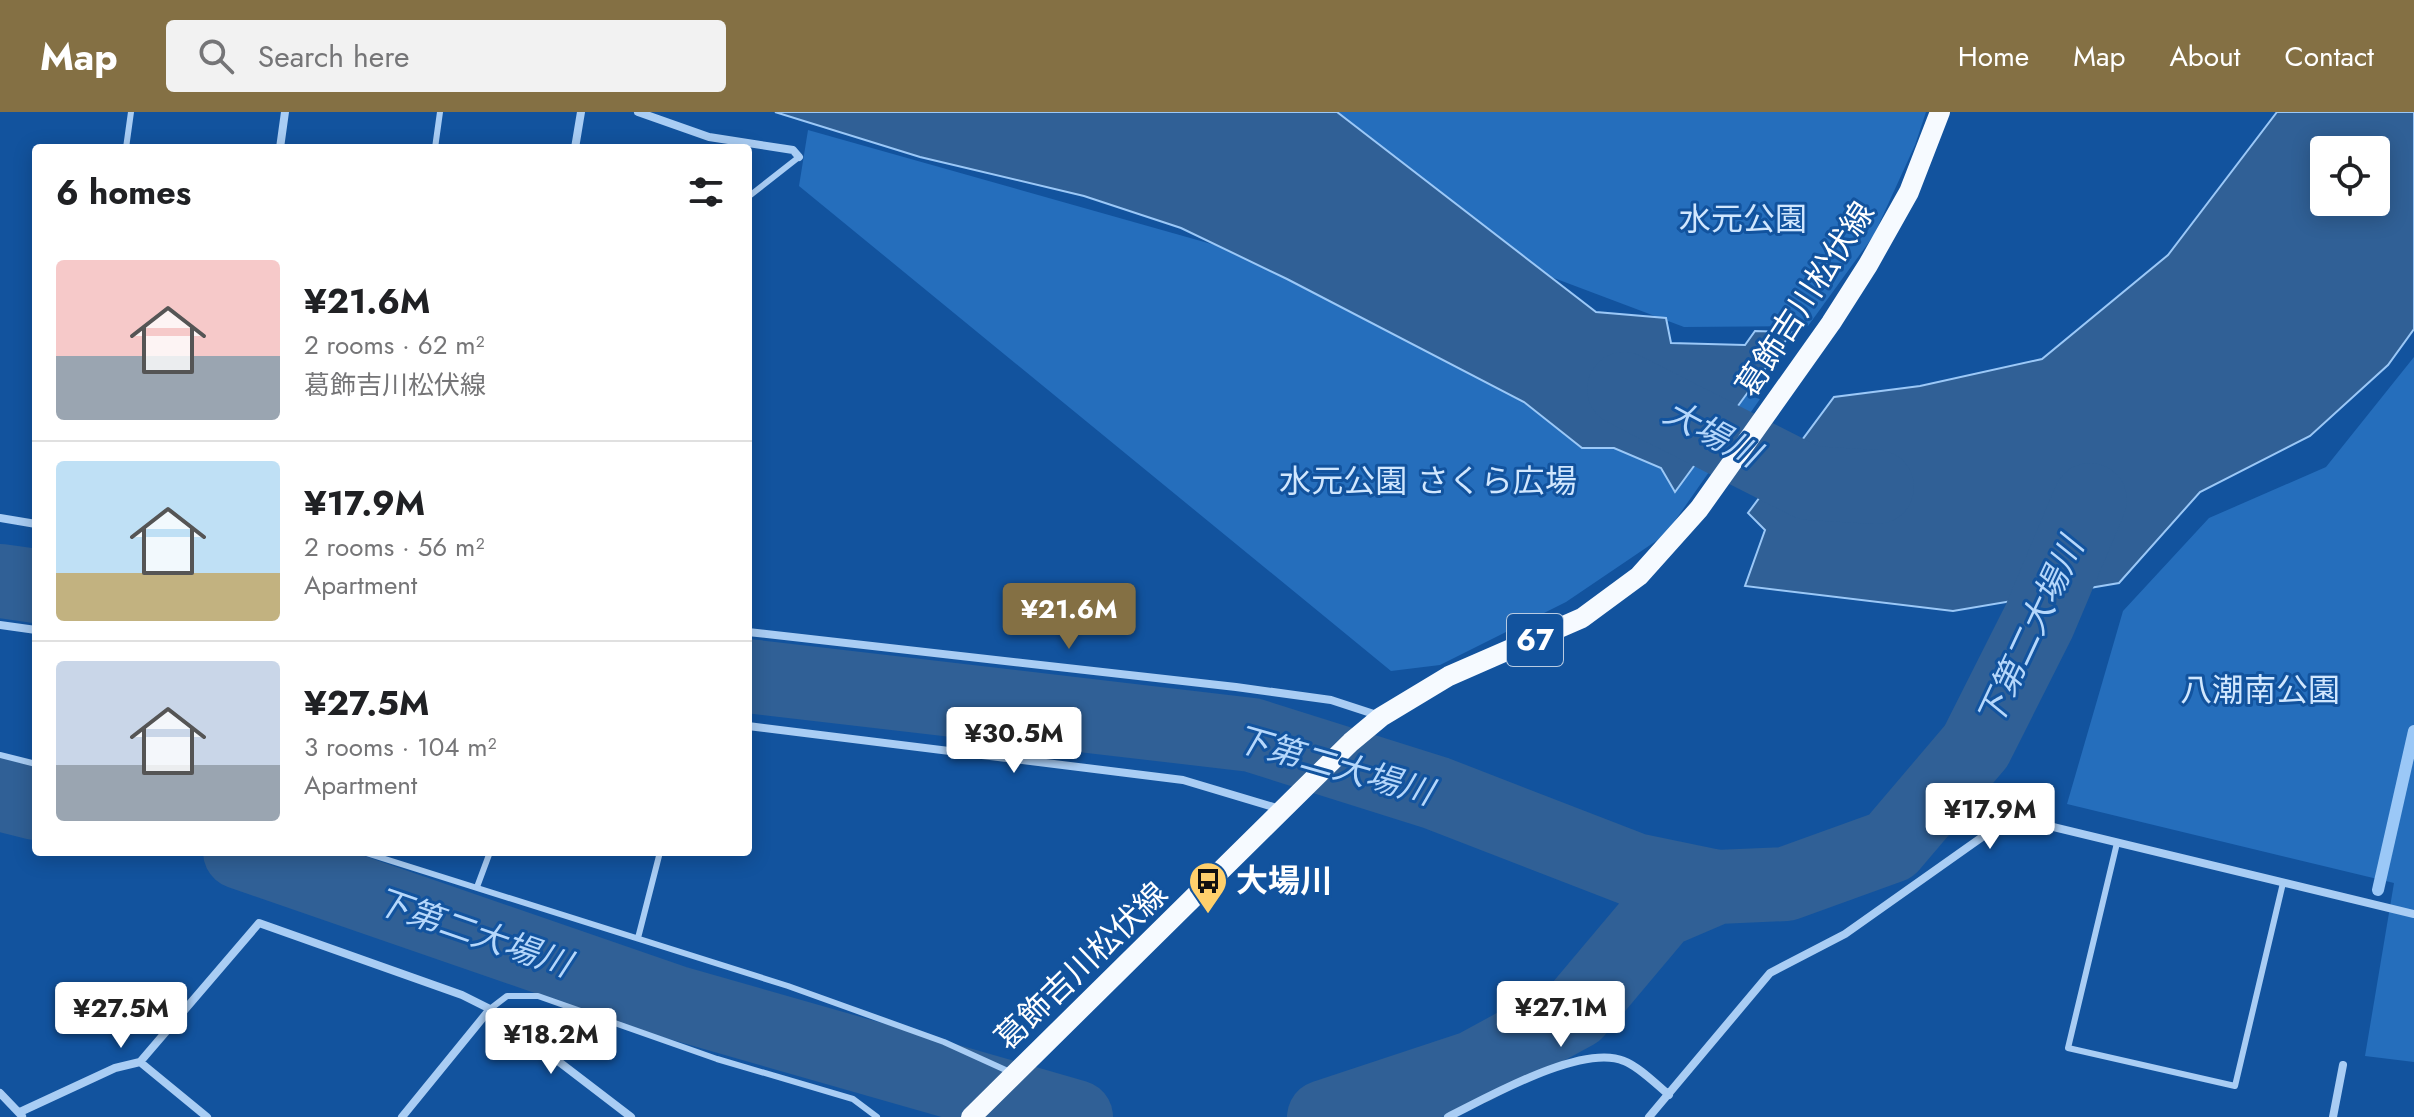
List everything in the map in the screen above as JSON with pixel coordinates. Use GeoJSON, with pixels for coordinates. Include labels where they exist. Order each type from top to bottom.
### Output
{"type":"FeatureCollection","features":[{"type":"Feature","properties":{"kind":"main road","name":"葛飾吉川松伏線"},"geometry":{"type":"LineString","coordinates":[[973,1115],[1351,742],[1381,717],[1449,676],[1582,618],[1639,576],[1699,509],[1831,323],[1909,192],[1940,112]]}},
{"type":"Feature","properties":{"kind":"street"},"geometry":{"type":"LineString","coordinates":[[281,144],[285,112]]}},
{"type":"Feature","properties":{"kind":"street"},"geometry":{"type":"LineString","coordinates":[[576,144],[581,112]]}},
{"type":"Feature","properties":{"kind":"street"},"geometry":{"type":"LineString","coordinates":[[638,112],[709,137],[793,150],[799,157]]}},
{"type":"Feature","properties":{"kind":"street"},"geometry":{"type":"LineString","coordinates":[[0,518],[32,523]]}},
{"type":"Feature","properties":{"kind":"street"},"geometry":{"type":"LineString","coordinates":[[0,625],[32,629]]}},
{"type":"Feature","properties":{"kind":"street"},"geometry":{"type":"LineString","coordinates":[[752,632],[1249,688],[1331,700],[1381,717]]}},
{"type":"Feature","properties":{"kind":"street"},"geometry":{"type":"LineString","coordinates":[[752,726],[1183,780],[1286,808]]}},
{"type":"Feature","properties":{"kind":"street"},"geometry":{"type":"LineString","coordinates":[[1649,1117],[1770,973],[1845,934],[2002,823],[2024,820],[2414,914]]}},
{"type":"Feature","properties":{"kind":"street"},"geometry":{"type":"LineString","coordinates":[[0,1093],[21,1115],[115,1068],[140,1062],[259,923],[462,995],[490,1009],[631,1117]]}},
{"type":"Feature","properties":{"kind":"street"},"geometry":{"type":"LineString","coordinates":[[402,1117],[490,1009]]}},
{"type":"Feature","properties":{"kind":"street"},"geometry":{"type":"LineString","coordinates":[[1448,1117],[1543,1071],[1588,1058],[1624,1060],[1669,1095]]}},
{"type":"Feature","properties":{"kind":"street"},"geometry":{"type":"LineString","coordinates":[[140,1062],[207,1117]]}},
{"type":"Feature","properties":{"kind":"street"},"geometry":{"type":"LineString","coordinates":[[2333,1117],[2343,1065]]}},
{"type":"Feature","properties":{"kind":"lane"},"geometry":{"type":"LineString","coordinates":[[127,144],[131,112]]}},
{"type":"Feature","properties":{"kind":"lane"},"geometry":{"type":"LineString","coordinates":[[436,144],[440,112]]}},
{"type":"Feature","properties":{"kind":"lane"},"geometry":{"type":"LineString","coordinates":[[752,194],[799,157]]}},
{"type":"Feature","properties":{"kind":"lane"},"geometry":{"type":"LineString","coordinates":[[0,755],[32,763]]}},
{"type":"Feature","properties":{"kind":"lane"},"geometry":{"type":"LineString","coordinates":[[2117,843],[2068,1048],[2235,1086],[2283,883]]}},
{"type":"Feature","properties":{"kind":"lane"},"geometry":{"type":"LineString","coordinates":[[376,856],[788,986],[944,1042],[1013,1073]]}},
{"type":"Feature","properties":{"kind":"lane"},"geometry":{"type":"LineString","coordinates":[[477,887],[489,856]]}},
{"type":"Feature","properties":{"kind":"lane"},"geometry":{"type":"LineString","coordinates":[[638,938],[659,856]]}},
{"type":"Feature","properties":{"kind":"lane"},"geometry":{"type":"LineString","coordinates":[[490,1009],[507,996],[538,996],[717,1059],[853,1099],[877,1117]]}},
{"type":"Feature","properties":{"kind":"green space","name":"水元公園"},"geometry":{"type":"Polygon","coordinates":[[[1114,112],[1926,112],[1915,145],[1874,235],[1808,326],[1684,327],[1114,112]]]}},
{"type":"Feature","properties":{"kind":"green space","name":"水元公園 さくら広場"},"geometry":{"type":"Polygon","coordinates":[[[808,130],[1760,399],[1665,535],[1566,602],[1440,665],[1391,671],[799,186],[808,130]]]}},
{"type":"Feature","properties":{"kind":"green space","name":"八潮南公園"},"geometry":{"type":"Polygon","coordinates":[[[2414,357],[2414,1062],[2365,1056],[2394,883],[2067,804],[2123,611],[2209,518],[2326,467],[2414,357]]]}},
{"type":"Feature","properties":{"kind":"water"},"geometry":{"type":"Polygon","coordinates":[[[775,112],[1337,112],[1596,312],[1666,318],[1671,343],[1745,345],[1755,331],[1792,332],[1675,492],[1661,468],[1614,448],[1582,448],[1524,402],[1287,279],[1181,228],[1084,196],[920,157],[775,112]]]}},
{"type":"Feature","properties":{"kind":"water"},"geometry":{"type":"Polygon","coordinates":[[[2277,112],[2414,112],[2414,329],[2388,365],[2310,436],[2200,492],[2119,583],[1953,611],[1745,586],[1765,530],[1748,513],[1834,397],[1920,386],[2042,359],[2168,255],[2277,112]]]}},
{"type":"Feature","properties":{"kind":"waterway","name":"大場川"},"geometry":{"type":"LineString","coordinates":[[1624,389],[1809,483],[1877,487]]}},
{"type":"Feature","properties":{"kind":"waterway","name":"下第二大場川"},"geometry":{"type":"LineString","coordinates":[[752,676],[1252,735],[1436,793],[1635,870],[1717,887],[1786,884],[1891,846],[1976,746],[2039,621],[2090,500]]}},
{"type":"Feature","properties":{"kind":"waterway","name":"下第二大場川"},"geometry":{"type":"LineString","coordinates":[[0,581],[32,585]]}},
{"type":"Feature","properties":{"kind":"waterway"},"geometry":{"type":"LineString","coordinates":[[2378,890],[2414,731]]}},
{"type":"Feature","properties":{"kind":"waterway","name":"下第二大場川"},"geometry":{"type":"LineString","coordinates":[[0,794],[32,802]]}},
{"type":"Feature","properties":{"kind":"waterway","name":"下第二大場川"},"geometry":{"type":"LineString","coordinates":[[252,856],[674,1002],[1076,1117]]}},
{"type":"Feature","properties":{"kind":"waterway","name":"下第二大場川"},"geometry":{"type":"LineString","coordinates":[[1324,1117],[1475,1067],[1576,1012],[1661,911],[1717,887]]}},
{"type":"Feature","properties":{"kind":"place","name":"大場川"},"geometry":{"type":"Point","coordinates":[1208,915]}}]}
